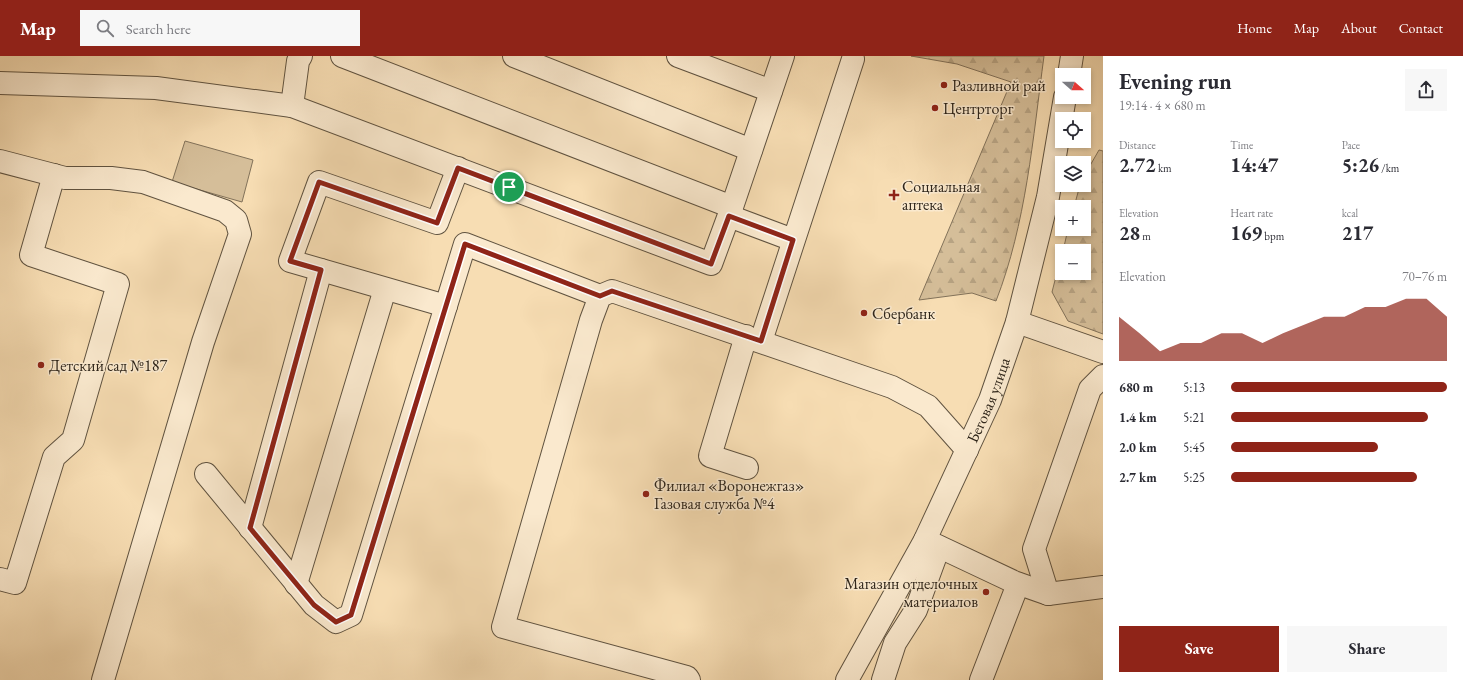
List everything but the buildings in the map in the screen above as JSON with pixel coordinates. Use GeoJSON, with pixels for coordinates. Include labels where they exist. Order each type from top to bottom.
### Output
{"type":"FeatureCollection","features":[{"type":"Feature","properties":{"kind":"street"},"geometry":{"type":"LineString","coordinates":[[292,106],[298,61],[301,56]]}},
{"type":"Feature","properties":{"kind":"street"},"geometry":{"type":"LineString","coordinates":[[342,56],[731,212],[793,240]]}},
{"type":"Feature","properties":{"kind":"street"},"geometry":{"type":"LineString","coordinates":[[514,56],[752,150]]}},
{"type":"Feature","properties":{"kind":"street"},"geometry":{"type":"LineString","coordinates":[[678,56],[771,91]]}},
{"type":"Feature","properties":{"kind":"street"},"geometry":{"type":"LineString","coordinates":[[0,83],[156,88],[292,106],[711,264],[731,212],[783,56]]}},
{"type":"Feature","properties":{"kind":"street"},"geometry":{"type":"LineString","coordinates":[[1070,68],[1072,56]]}},
{"type":"Feature","properties":{"kind":"street"},"geometry":{"type":"LineString","coordinates":[[747,468],[710,456],[754,338],[793,240],[853,60]]}},
{"type":"Feature","properties":{"kind":"street","name":"Беговая улица"},"geometry":{"type":"LineString","coordinates":[[847,680],[932,543],[967,450],[990,400],[1017,322],[1048,198],[1064,104]]}},
{"type":"Feature","properties":{"kind":"street"},"geometry":{"type":"LineString","coordinates":[[0,161],[65,178],[111,178],[143,182],[225,211],[236,220],[240,234],[201,350],[104,680]]}},
{"type":"Feature","properties":{"kind":"street"},"geometry":{"type":"LineString","coordinates":[[446,306],[290,261],[319,182],[437,223],[458,168]]}},
{"type":"Feature","properties":{"kind":"street"},"geometry":{"type":"LineString","coordinates":[[0,579],[15,583],[54,457],[73,440],[118,284],[31,255],[54,175]]}},
{"type":"Feature","properties":{"kind":"street"},"geometry":{"type":"LineString","coordinates":[[206,474],[314,605],[336,622],[351,615],[465,244],[600,296],[612,291],[892,386],[928,406],[967,450]]}},
{"type":"Feature","properties":{"kind":"street"},"geometry":{"type":"LineString","coordinates":[[250,528],[321,270]]}},
{"type":"Feature","properties":{"kind":"street"},"geometry":{"type":"LineString","coordinates":[[296,584],[385,289]]}},
{"type":"Feature","properties":{"kind":"street"},"geometry":{"type":"LineString","coordinates":[[600,296],[591,320],[503,627],[687,677],[689,680]]}},
{"type":"Feature","properties":{"kind":"street"},"geometry":{"type":"LineString","coordinates":[[1017,322],[1103,352]]}},
{"type":"Feature","properties":{"kind":"street"},"geometry":{"type":"LineString","coordinates":[[1048,594],[1034,549],[1090,389],[1103,376]]}},
{"type":"Feature","properties":{"kind":"street"},"geometry":{"type":"LineString","coordinates":[[883,680],[895,643],[916,610],[932,543],[1018,584],[1048,594],[1103,587]]}},
{"type":"Feature","properties":{"kind":"street"},"geometry":{"type":"LineString","coordinates":[[980,680],[1018,584]]}},
{"type":"Feature","properties":{"kind":"green space"},"geometry":{"type":"Polygon","coordinates":[[[911,56],[1044,56],[1032,149],[1015,242],[996,301],[972,293],[919,300],[1011,82],[957,64],[911,56]]]}},
{"type":"Feature","properties":{"kind":"green space"},"geometry":{"type":"Polygon","coordinates":[[[185,141],[253,160],[242,202],[172,182],[185,141]]]}},
{"type":"Feature","properties":{"kind":"green space"},"geometry":{"type":"Polygon","coordinates":[[[1099,150],[1103,151],[1103,334],[1068,321],[1052,292],[1055,280],[1091,280],[1091,244],[1065,244],[1066,236],[1091,236],[1091,200],[1076,200],[1078,192],[1091,192],[1091,164],[1099,150]]]}},
{"type":"Feature","properties":{"kind":"place","name":"Разливной рай"},"geometry":{"type":"Point","coordinates":[944,85]}},
{"type":"Feature","properties":{"kind":"place","name":"Центрторг"},"geometry":{"type":"Point","coordinates":[935,108]}},
{"type":"Feature","properties":{"kind":"place","name":"Социальная аптека"},"geometry":{"type":"Point","coordinates":[894,195]}},
{"type":"Feature","properties":{"kind":"place","name":"Сбербанк"},"geometry":{"type":"Point","coordinates":[864,313]}},
{"type":"Feature","properties":{"kind":"place","name":"Детский сад №187"},"geometry":{"type":"Point","coordinates":[41,365]}},
{"type":"Feature","properties":{"kind":"place","name":"Филиал «Воронежгаз» Газовая служба №4"},"geometry":{"type":"Point","coordinates":[646,494]}},
{"type":"Feature","properties":{"kind":"place","name":"Магазин отделочных материалов"},"geometry":{"type":"Point","coordinates":[986,592]}},
{"type":"Feature","properties":{"kind":"route"},"geometry":{"type":"LineString","coordinates":[[458,168],[509,187],[711,264],[729,216],[793,240],[761,341],[612,291],[600,296],[465,244],[351,615],[336,622],[314,605],[250,528],[321,270],[290,261],[319,182],[437,223],[458,168]]}}]}
